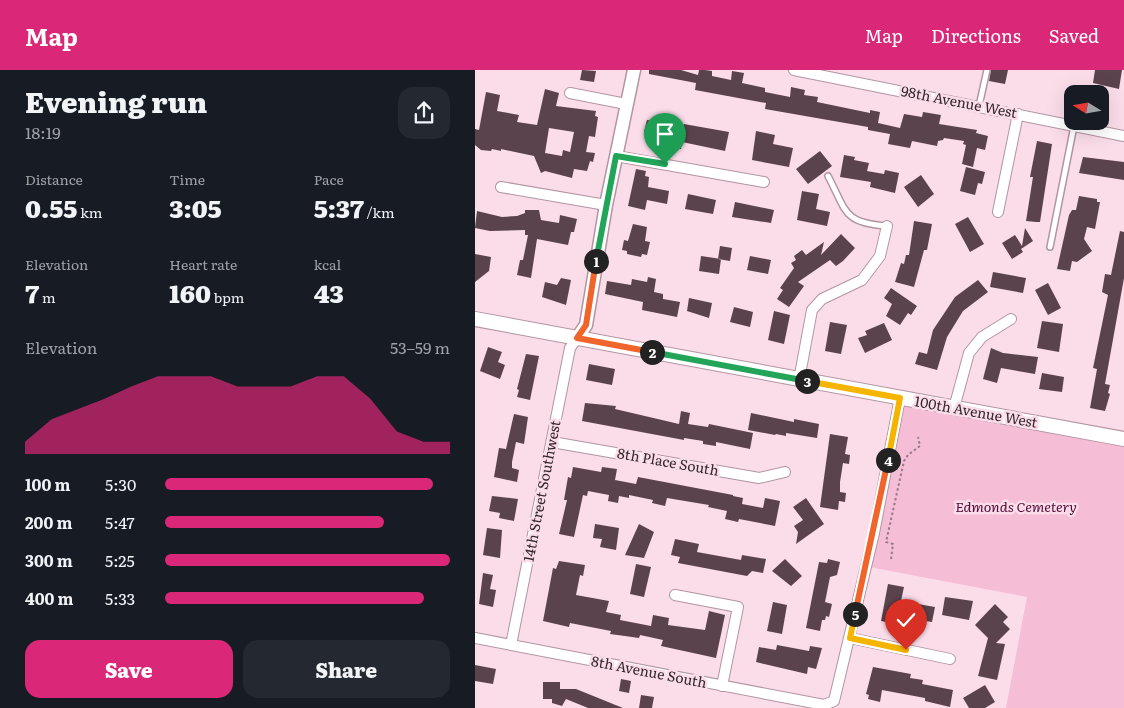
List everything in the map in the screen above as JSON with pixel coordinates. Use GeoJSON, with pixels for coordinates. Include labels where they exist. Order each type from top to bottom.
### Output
{"type":"FeatureCollection","features":[{"type":"Feature","properties":{"kind":"main road","name":"100th Avenue West"},"geometry":{"type":"LineString","coordinates":[[475,319],[799,380],[1124,438]]}},
{"type":"Feature","properties":{"kind":"street"},"geometry":{"type":"LineString","coordinates":[[577,338],[586,325],[606,204],[633,70]]}},
{"type":"Feature","properties":{"kind":"street","name":"98th Avenue West"},"geometry":{"type":"LineString","coordinates":[[794,70],[1064,123]]}},
{"type":"Feature","properties":{"kind":"street"},"geometry":{"type":"LineString","coordinates":[[570,93],[626,104]]}},
{"type":"Feature","properties":{"kind":"street"},"geometry":{"type":"LineString","coordinates":[[999,212],[1018,114]]}},
{"type":"Feature","properties":{"kind":"street","name":"98th Avenue West"},"geometry":{"type":"LineString","coordinates":[[1097,130],[1124,136]]}},
{"type":"Feature","properties":{"kind":"street"},"geometry":{"type":"LineString","coordinates":[[616,156],[764,182]]}},
{"type":"Feature","properties":{"kind":"street"},"geometry":{"type":"LineString","coordinates":[[501,186],[606,204]]}},
{"type":"Feature","properties":{"kind":"street"},"geometry":{"type":"LineString","coordinates":[[799,380],[811,310],[823,299],[862,280],[880,256],[887,226]]}},
{"type":"Feature","properties":{"kind":"street"},"geometry":{"type":"LineString","coordinates":[[954,408],[969,353],[982,337],[1011,319]]}},
{"type":"Feature","properties":{"kind":"street","name":"14th Street Southwest"},"geometry":{"type":"LineString","coordinates":[[511,645],[570,348],[577,338]]}},
{"type":"Feature","properties":{"kind":"street"},"geometry":{"type":"LineString","coordinates":[[823,706],[837,697],[900,398]]}},
{"type":"Feature","properties":{"kind":"street","name":"8th Place South"},"geometry":{"type":"LineString","coordinates":[[552,442],[759,478],[785,472]]}},
{"type":"Feature","properties":{"kind":"street"},"geometry":{"type":"LineString","coordinates":[[675,595],[738,607],[722,686]]}},
{"type":"Feature","properties":{"kind":"street","name":"8th Avenue South"},"geometry":{"type":"LineString","coordinates":[[475,638],[823,706]]}},
{"type":"Feature","properties":{"kind":"street"},"geometry":{"type":"LineString","coordinates":[[850,638],[950,659]]}},
{"type":"Feature","properties":{"kind":"lane"},"geometry":{"type":"LineString","coordinates":[[979,106],[987,70]]}},
{"type":"Feature","properties":{"kind":"lane"},"geometry":{"type":"LineString","coordinates":[[1049,247],[1073,130]]}},
{"type":"Feature","properties":{"kind":"lane"},"geometry":{"type":"LineString","coordinates":[[828,176],[848,214],[856,222],[887,226]]}},
{"type":"Feature","properties":{"kind":"path"},"geometry":{"type":"LineString","coordinates":[[891,558],[893,544],[886,542],[904,461],[907,454],[920,446],[918,437]]}},
{"type":"Feature","properties":{"kind":"green space","name":"Edmonds Cemetery"},"geometry":{"type":"Polygon","coordinates":[[[900,398],[1124,439],[1124,708],[1006,708],[1027,597],[864,566],[900,398]]]}},
{"type":"Feature","properties":{"kind":"building"},"geometry":{"type":"Polygon","coordinates":[[[582,70],[596,71],[594,82],[580,80],[582,70]]]}},
{"type":"Feature","properties":{"kind":"building"},"geometry":{"type":"Polygon","coordinates":[[[649,70],[681,70],[698,75],[699,70],[705,70],[712,71],[712,76],[731,80],[732,71],[744,73],[742,83],[765,88],[765,92],[790,97],[791,87],[805,90],[804,95],[818,97],[817,102],[870,113],[870,110],[880,112],[878,123],[900,128],[904,114],[922,117],[923,112],[941,115],[939,124],[977,130],[976,133],[988,136],[985,150],[977,148],[973,167],[962,164],[966,145],[963,144],[964,141],[944,138],[938,141],[937,146],[912,141],[910,148],[888,144],[890,134],[868,130],[868,127],[765,109],[766,103],[695,90],[696,83],[649,74],[649,70]]]}},
{"type":"Feature","properties":{"kind":"building"},"geometry":{"type":"Polygon","coordinates":[[[991,70],[1008,70],[1005,84],[989,81],[991,70]]]}},
{"type":"Feature","properties":{"kind":"building"},"geometry":{"type":"Polygon","coordinates":[[[1095,70],[1122,70],[1119,89],[1109,87],[1109,85],[1093,83],[1095,70]]]}},
{"type":"Feature","properties":{"kind":"building"},"geometry":{"type":"Polygon","coordinates":[[[545,89],[559,93],[556,106],[596,111],[595,116],[598,117],[595,137],[589,136],[586,152],[595,153],[593,162],[590,161],[587,171],[574,169],[572,178],[545,171],[541,173],[534,156],[501,149],[501,151],[492,149],[491,151],[481,150],[475,145],[475,129],[479,130],[486,92],[500,95],[497,111],[519,115],[517,122],[537,125],[545,89]],[[549,128],[545,153],[562,156],[563,150],[570,152],[574,132],[549,128]]]}},
{"type":"Feature","properties":{"kind":"building"},"geometry":{"type":"Polygon","coordinates":[[[647,120],[660,122],[659,127],[676,130],[677,125],[683,126],[684,124],[729,132],[725,151],[682,142],[681,149],[654,144],[656,134],[644,132],[647,120]]]}},
{"type":"Feature","properties":{"kind":"building"},"geometry":{"type":"Polygon","coordinates":[[[756,131],[775,135],[773,144],[793,148],[789,167],[752,160],[756,131]]]}},
{"type":"Feature","properties":{"kind":"building"},"geometry":{"type":"Polygon","coordinates":[[[1037,141],[1052,144],[1040,222],[1026,221],[1033,177],[1030,177],[1037,141]]]}},
{"type":"Feature","properties":{"kind":"building"},"geometry":{"type":"Polygon","coordinates":[[[820,151],[832,166],[808,184],[796,169],[820,151]]]}},
{"type":"Feature","properties":{"kind":"building"},"geometry":{"type":"Polygon","coordinates":[[[844,155],[855,157],[854,160],[869,163],[867,171],[884,174],[885,170],[899,173],[895,193],[870,187],[871,182],[840,177],[844,155]]]}},
{"type":"Feature","properties":{"kind":"building"},"geometry":{"type":"Polygon","coordinates":[[[1083,157],[1124,162],[1124,180],[1079,173],[1083,157]]]}},
{"type":"Feature","properties":{"kind":"building"},"geometry":{"type":"Polygon","coordinates":[[[966,167],[985,172],[982,184],[978,183],[975,195],[960,191],[966,167]]]}},
{"type":"Feature","properties":{"kind":"building"},"geometry":{"type":"Polygon","coordinates":[[[636,169],[646,171],[645,176],[649,177],[648,187],[669,191],[667,204],[647,200],[645,210],[628,206],[636,169]]]}},
{"type":"Feature","properties":{"kind":"building"},"geometry":{"type":"Polygon","coordinates":[[[921,175],[934,194],[918,207],[904,187],[921,175]]]}},
{"type":"Feature","properties":{"kind":"building"},"geometry":{"type":"Polygon","coordinates":[[[802,191],[819,194],[816,209],[830,212],[827,226],[797,220],[802,191]]]}},
{"type":"Feature","properties":{"kind":"building"},"geometry":{"type":"Polygon","coordinates":[[[688,194],[716,200],[713,214],[685,209],[688,194]]]}},
{"type":"Feature","properties":{"kind":"building"},"geometry":{"type":"Polygon","coordinates":[[[1079,196],[1097,199],[1097,202],[1100,202],[1095,229],[1087,227],[1084,239],[1092,251],[1077,262],[1072,261],[1070,271],[1057,269],[1069,215],[1072,210],[1076,210],[1079,196]]]}},
{"type":"Feature","properties":{"kind":"building"},"geometry":{"type":"Polygon","coordinates":[[[735,202],[774,210],[771,223],[732,217],[735,202]]]}},
{"type":"Feature","properties":{"kind":"building"},"geometry":{"type":"Polygon","coordinates":[[[525,210],[539,210],[541,220],[559,223],[560,215],[577,219],[568,245],[537,239],[531,278],[517,275],[520,260],[523,260],[528,235],[525,235],[525,230],[490,231],[475,228],[477,211],[502,217],[517,216],[525,213],[525,210]]]}},
{"type":"Feature","properties":{"kind":"building"},"geometry":{"type":"Polygon","coordinates":[[[968,217],[984,244],[970,252],[955,224],[968,217]]]}},
{"type":"Feature","properties":{"kind":"building"},"geometry":{"type":"Polygon","coordinates":[[[914,221],[932,224],[927,250],[924,250],[914,287],[895,282],[901,263],[904,264],[906,255],[909,255],[914,221]]]}},
{"type":"Feature","properties":{"kind":"building"},"geometry":{"type":"Polygon","coordinates":[[[633,224],[647,227],[645,241],[650,242],[647,255],[642,254],[641,257],[627,254],[627,251],[622,250],[624,240],[628,241],[633,224]]]}},
{"type":"Feature","properties":{"kind":"building"},"geometry":{"type":"Polygon","coordinates":[[[1025,228],[1033,241],[1021,249],[1023,252],[1012,259],[1002,243],[1015,235],[1022,246],[1025,228]]]}},
{"type":"Feature","properties":{"kind":"building"},"geometry":{"type":"Polygon","coordinates":[[[1120,231],[1124,232],[1124,278],[1105,384],[1110,385],[1108,393],[1110,394],[1105,411],[1090,408],[1097,369],[1093,368],[1108,295],[1102,292],[1105,274],[1111,275],[1120,231]]]}},
{"type":"Feature","properties":{"kind":"building"},"geometry":{"type":"Polygon","coordinates":[[[841,234],[855,248],[843,261],[836,266],[830,260],[798,282],[804,286],[789,307],[777,299],[783,290],[780,288],[794,268],[791,263],[796,260],[794,256],[802,250],[806,255],[824,242],[821,255],[841,234]]]}},
{"type":"Feature","properties":{"kind":"building"},"geometry":{"type":"Polygon","coordinates":[[[720,246],[732,248],[730,261],[718,259],[720,246]]]}},
{"type":"Feature","properties":{"kind":"building"},"geometry":{"type":"Polygon","coordinates":[[[475,254],[491,257],[489,271],[475,282],[475,254]]]}},
{"type":"Feature","properties":{"kind":"building"},"geometry":{"type":"Polygon","coordinates":[[[701,256],[721,259],[719,274],[699,271],[701,256]]]}},
{"type":"Feature","properties":{"kind":"building"},"geometry":{"type":"Polygon","coordinates":[[[750,256],[771,260],[768,274],[747,270],[750,256]]]}},
{"type":"Feature","properties":{"kind":"building"},"geometry":{"type":"Polygon","coordinates":[[[993,272],[1026,278],[1023,293],[990,287],[993,272]]]}},
{"type":"Feature","properties":{"kind":"building"},"geometry":{"type":"Polygon","coordinates":[[[648,277],[656,279],[654,292],[663,294],[663,299],[680,302],[677,317],[642,310],[643,302],[605,294],[607,281],[631,285],[632,279],[647,282],[648,277]]]}},
{"type":"Feature","properties":{"kind":"building"},"geometry":{"type":"Polygon","coordinates":[[[561,278],[571,280],[566,305],[542,297],[545,282],[557,285],[561,278]]]}},
{"type":"Feature","properties":{"kind":"building"},"geometry":{"type":"Polygon","coordinates":[[[978,280],[988,292],[963,311],[947,337],[937,370],[915,364],[919,352],[927,354],[933,330],[955,297],[978,280]]]}},
{"type":"Feature","properties":{"kind":"building"},"geometry":{"type":"Polygon","coordinates":[[[1048,283],[1061,308],[1048,315],[1035,290],[1048,283]]]}},
{"type":"Feature","properties":{"kind":"building"},"geometry":{"type":"Polygon","coordinates":[[[891,288],[917,306],[911,315],[908,313],[900,325],[886,316],[892,304],[884,298],[891,288]]]}},
{"type":"Feature","properties":{"kind":"building"},"geometry":{"type":"Polygon","coordinates":[[[689,298],[712,303],[709,318],[687,311],[689,298]]]}},
{"type":"Feature","properties":{"kind":"building"},"geometry":{"type":"Polygon","coordinates":[[[734,307],[753,312],[750,327],[730,322],[734,307]]]}},
{"type":"Feature","properties":{"kind":"building"},"geometry":{"type":"Polygon","coordinates":[[[774,311],[790,315],[784,344],[768,340],[774,311]]]}},
{"type":"Feature","properties":{"kind":"building"},"geometry":{"type":"Polygon","coordinates":[[[1042,321],[1063,324],[1059,352],[1037,348],[1042,321]]]}},
{"type":"Feature","properties":{"kind":"building"},"geometry":{"type":"Polygon","coordinates":[[[830,322],[847,325],[841,354],[825,351],[830,322]]]}},
{"type":"Feature","properties":{"kind":"building"},"geometry":{"type":"Polygon","coordinates":[[[884,323],[892,340],[865,353],[858,338],[867,335],[865,331],[884,323]]]}},
{"type":"Feature","properties":{"kind":"building"},"geometry":{"type":"Polygon","coordinates":[[[488,347],[502,352],[498,362],[505,365],[500,379],[480,371],[488,347]]]}},
{"type":"Feature","properties":{"kind":"building"},"geometry":{"type":"Polygon","coordinates":[[[991,348],[1003,353],[1038,357],[1035,374],[1001,368],[997,383],[983,379],[991,348]]]}},
{"type":"Feature","properties":{"kind":"building"},"geometry":{"type":"Polygon","coordinates":[[[526,354],[539,356],[530,400],[517,397],[519,390],[517,389],[526,354]]]}},
{"type":"Feature","properties":{"kind":"building"},"geometry":{"type":"Polygon","coordinates":[[[589,364],[615,369],[612,385],[586,380],[589,364]]]}},
{"type":"Feature","properties":{"kind":"building"},"geometry":{"type":"Polygon","coordinates":[[[1042,373],[1064,377],[1062,392],[1039,389],[1042,373]]]}},
{"type":"Feature","properties":{"kind":"building"},"geometry":{"type":"Polygon","coordinates":[[[585,403],[616,406],[615,409],[679,424],[681,411],[690,413],[688,424],[708,427],[709,424],[753,433],[750,449],[716,442],[716,446],[703,444],[703,441],[684,438],[684,440],[582,421],[585,403]]]}},
{"type":"Feature","properties":{"kind":"building"},"geometry":{"type":"Polygon","coordinates":[[[751,413],[794,422],[794,419],[819,424],[817,438],[786,433],[786,436],[775,435],[748,430],[751,413]]]}},
{"type":"Feature","properties":{"kind":"building"},"geometry":{"type":"Polygon","coordinates":[[[514,414],[528,417],[524,444],[516,442],[512,462],[512,468],[519,470],[517,482],[494,477],[499,448],[506,449],[514,414]]]}},
{"type":"Feature","properties":{"kind":"building"},"geometry":{"type":"Polygon","coordinates":[[[830,434],[848,437],[845,454],[850,455],[849,464],[843,463],[840,482],[840,492],[846,493],[845,502],[839,501],[838,510],[820,507],[830,434]]]}},
{"type":"Feature","properties":{"kind":"building"},"geometry":{"type":"Polygon","coordinates":[[[573,467],[601,472],[602,467],[617,469],[615,480],[636,484],[638,477],[733,495],[743,498],[742,504],[763,508],[765,498],[780,501],[775,526],[739,519],[738,522],[725,519],[727,511],[708,507],[709,505],[667,498],[665,506],[652,503],[653,500],[629,495],[629,498],[619,496],[618,503],[608,501],[609,495],[588,491],[587,496],[583,495],[574,537],[559,534],[567,500],[564,500],[568,477],[571,478],[573,467]]]}},
{"type":"Feature","properties":{"kind":"building"},"geometry":{"type":"Polygon","coordinates":[[[492,496],[518,499],[514,521],[499,518],[500,513],[489,511],[492,496]]]}},
{"type":"Feature","properties":{"kind":"building"},"geometry":{"type":"Polygon","coordinates":[[[806,498],[824,524],[796,544],[798,532],[794,526],[803,520],[793,507],[806,498]]]}},
{"type":"Feature","properties":{"kind":"building"},"geometry":{"type":"Polygon","coordinates":[[[595,524],[619,528],[616,550],[600,547],[602,539],[593,538],[595,524]]]}},
{"type":"Feature","properties":{"kind":"building"},"geometry":{"type":"Polygon","coordinates":[[[639,524],[654,532],[644,558],[625,555],[639,524]]]}},
{"type":"Feature","properties":{"kind":"building"},"geometry":{"type":"Polygon","coordinates":[[[487,528],[502,530],[500,558],[483,555],[487,528]]]}},
{"type":"Feature","properties":{"kind":"building"},"geometry":{"type":"Polygon","coordinates":[[[675,539],[699,544],[697,552],[741,560],[742,555],[766,559],[763,573],[752,571],[747,576],[678,563],[680,557],[671,555],[675,539]]]}},
{"type":"Feature","properties":{"kind":"building"},"geometry":{"type":"Polygon","coordinates":[[[785,559],[802,576],[791,586],[772,571],[785,559]]]}},
{"type":"Feature","properties":{"kind":"building"},"geometry":{"type":"Polygon","coordinates":[[[828,559],[840,562],[837,575],[830,577],[825,602],[832,604],[829,617],[826,616],[825,620],[822,620],[820,631],[806,628],[819,562],[827,563],[828,559]]]}},
{"type":"Feature","properties":{"kind":"building"},"geometry":{"type":"Polygon","coordinates":[[[559,561],[585,565],[583,576],[580,575],[576,595],[609,601],[606,612],[621,615],[620,620],[651,626],[653,615],[669,618],[668,625],[705,630],[709,611],[725,615],[716,658],[661,646],[663,640],[640,635],[639,638],[610,634],[611,631],[570,623],[569,627],[543,621],[553,568],[556,569],[559,561]]]}},
{"type":"Feature","properties":{"kind":"building"},"geometry":{"type":"Polygon","coordinates":[[[636,564],[651,567],[644,597],[630,594],[636,564]]]}},
{"type":"Feature","properties":{"kind":"building"},"geometry":{"type":"Polygon","coordinates":[[[483,573],[493,575],[490,589],[496,590],[493,607],[479,604],[483,573]]]}},
{"type":"Feature","properties":{"kind":"building"},"geometry":{"type":"Polygon","coordinates":[[[888,584],[904,587],[901,601],[935,607],[932,622],[919,620],[918,624],[897,620],[896,624],[881,621],[888,584]]]}},
{"type":"Feature","properties":{"kind":"building"},"geometry":{"type":"Polygon","coordinates":[[[945,597],[973,601],[969,620],[942,615],[945,597]]]}},
{"type":"Feature","properties":{"kind":"building"},"geometry":{"type":"Polygon","coordinates":[[[773,602],[787,605],[782,634],[767,631],[773,602]]]}},
{"type":"Feature","properties":{"kind":"building"},"geometry":{"type":"Polygon","coordinates":[[[995,604],[1008,617],[1003,622],[1010,629],[996,643],[1005,644],[997,680],[978,676],[988,638],[975,625],[995,604]]]}},
{"type":"Feature","properties":{"kind":"building"},"geometry":{"type":"Polygon","coordinates":[[[777,645],[809,651],[810,646],[822,648],[816,669],[808,667],[807,674],[756,662],[759,647],[776,650],[777,645]]]}},
{"type":"Feature","properties":{"kind":"building"},"geometry":{"type":"Polygon","coordinates":[[[475,665],[496,669],[493,684],[475,681],[475,665]]]}},
{"type":"Feature","properties":{"kind":"building"},"geometry":{"type":"Polygon","coordinates":[[[873,667],[911,674],[910,678],[923,680],[922,684],[953,690],[950,707],[925,701],[925,698],[882,690],[880,702],[868,699],[869,695],[866,694],[873,667]]]}},
{"type":"Feature","properties":{"kind":"building"},"geometry":{"type":"Polygon","coordinates":[[[621,679],[631,681],[629,693],[619,691],[621,679]]]}},
{"type":"Feature","properties":{"kind":"building"},"geometry":{"type":"Polygon","coordinates":[[[543,682],[560,682],[560,689],[576,689],[623,708],[588,708],[566,699],[562,706],[552,703],[552,699],[543,699],[543,682]]]}},
{"type":"Feature","properties":{"kind":"building"},"geometry":{"type":"Polygon","coordinates":[[[985,685],[995,702],[985,708],[969,708],[963,698],[985,685]]]}},
{"type":"Feature","properties":{"kind":"building"},"geometry":{"type":"Polygon","coordinates":[[[641,695],[654,697],[652,708],[639,708],[641,695]]]}},
{"type":"Feature","properties":{"kind":"route"},"geometry":{"type":"LineString","coordinates":[[665,164],[616,156],[586,325],[577,338],[900,398],[874,533],[864,566],[850,638],[906,650]]}}]}
